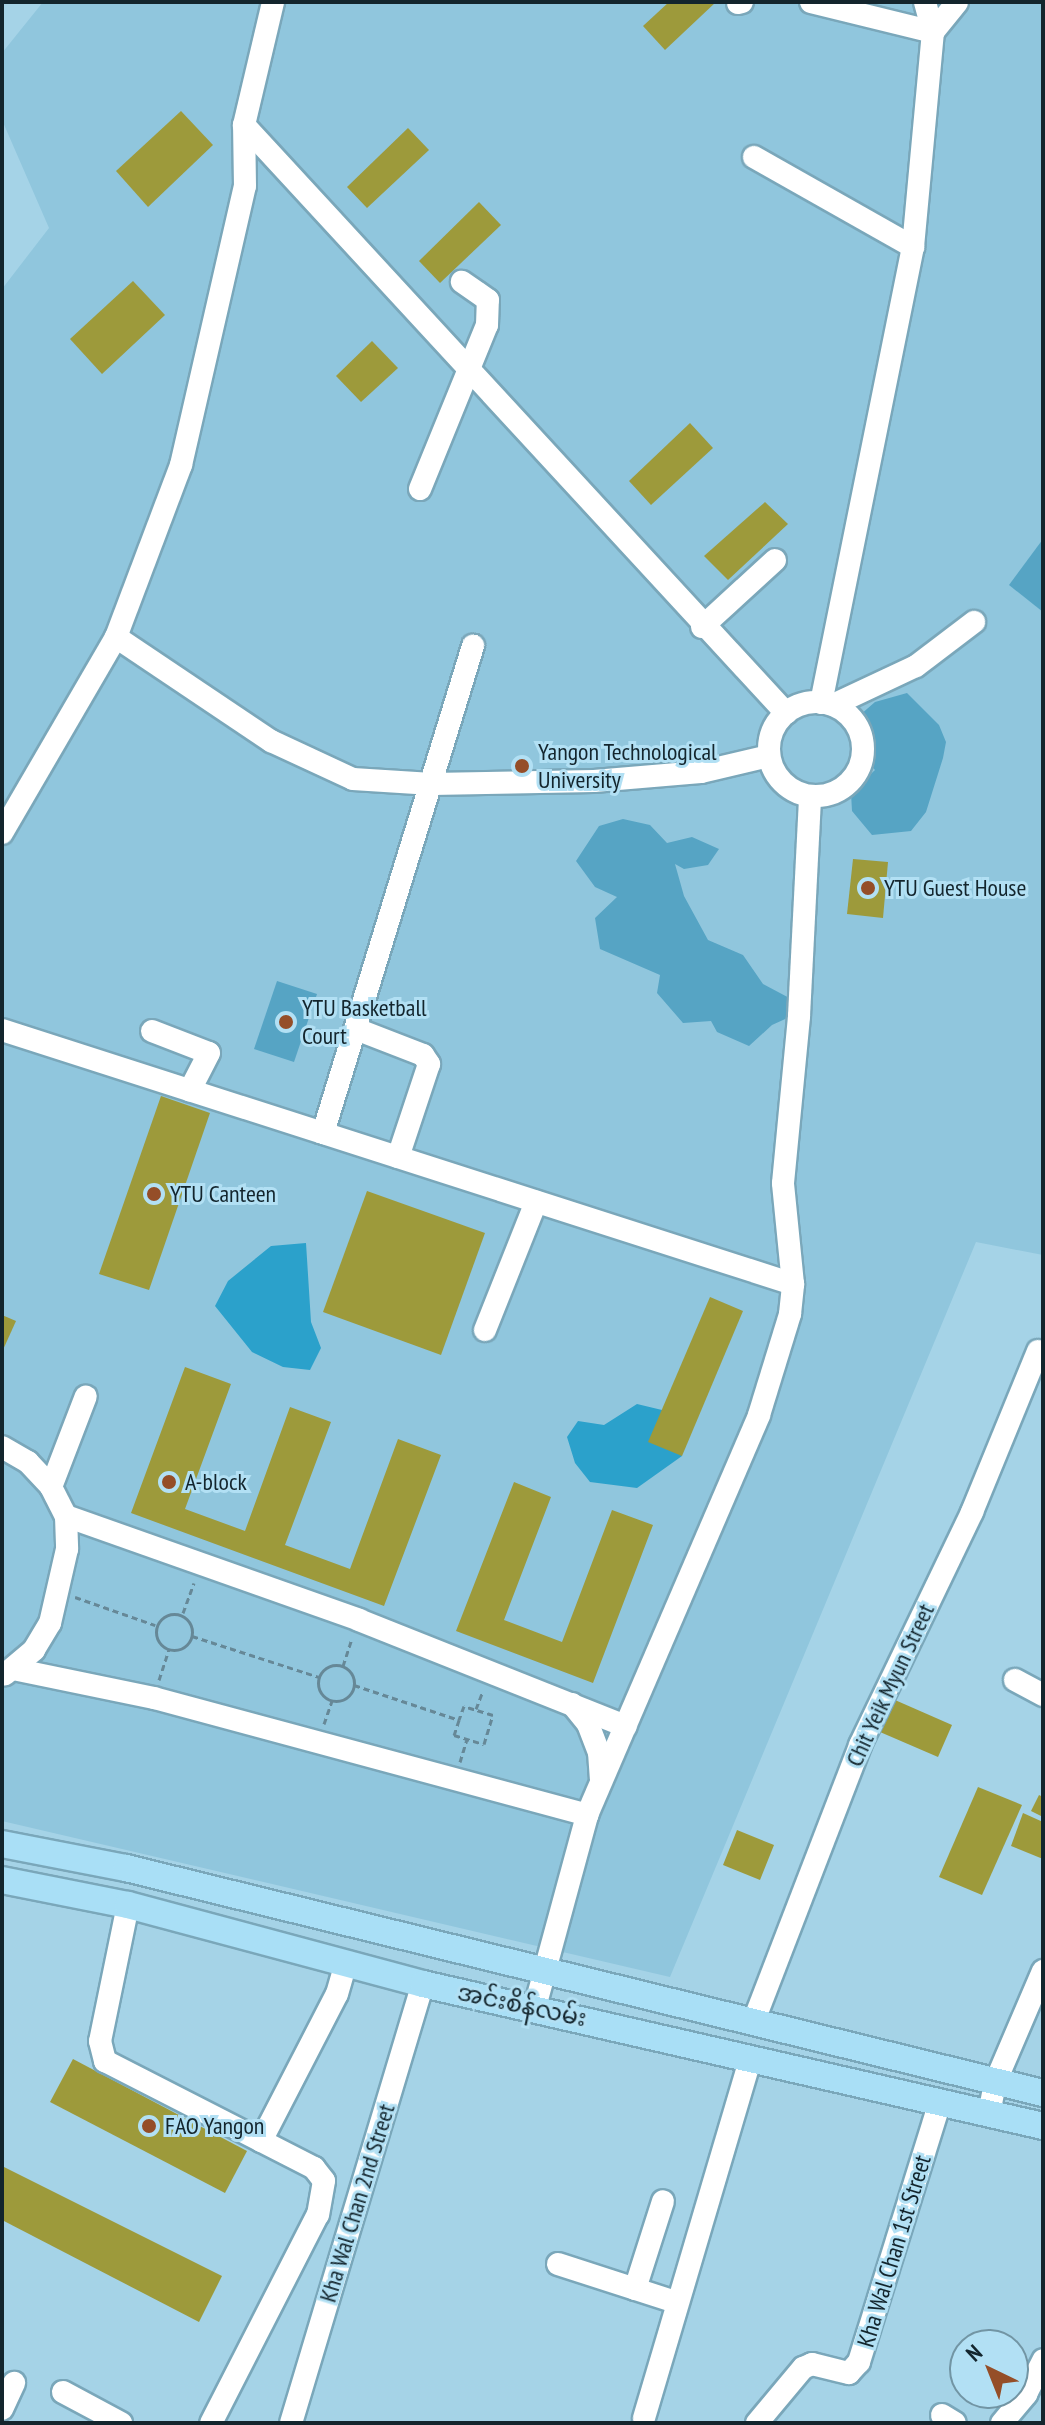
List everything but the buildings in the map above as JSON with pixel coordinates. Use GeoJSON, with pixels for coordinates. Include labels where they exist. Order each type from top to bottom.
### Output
{"type":"FeatureCollection","features":[{"type":"Feature","properties":{"kind":"main road","name":"အင်းစိန်လမ်း"},"geometry":{"type":"LineString","coordinates":[[2,1844],[126,1868],[542,1973],[1043,2093]]}},
{"type":"Feature","properties":{"kind":"main road","name":"အင်းစိန်လမ်း"},"geometry":{"type":"LineString","coordinates":[[2,1880],[128,1905],[423,1984],[535,2007],[1043,2126]]}},
{"type":"Feature","properties":{"kind":"street"},"geometry":{"type":"LineString","coordinates":[[2,833],[116,637],[181,465],[245,186],[244,125],[273,2]]}},
{"type":"Feature","properties":{"kind":"street"},"geometry":{"type":"LineString","coordinates":[[811,2],[933,32]]}},
{"type":"Feature","properties":{"kind":"street"},"geometry":{"type":"LineString","coordinates":[[827,704],[913,247],[933,32],[925,2]]}},
{"type":"Feature","properties":{"kind":"street"},"geometry":{"type":"LineString","coordinates":[[933,32],[957,2]]}},
{"type":"Feature","properties":{"kind":"street"},"geometry":{"type":"LineString","coordinates":[[244,125],[473,370],[702,627],[786,713]]}},
{"type":"Feature","properties":{"kind":"street"},"geometry":{"type":"LineString","coordinates":[[754,157],[913,247]]}},
{"type":"Feature","properties":{"kind":"street"},"geometry":{"type":"LineString","coordinates":[[420,489],[473,370],[488,300],[462,282]]}},
{"type":"Feature","properties":{"kind":"street"},"geometry":{"type":"LineString","coordinates":[[702,627],[775,560]]}},
{"type":"Feature","properties":{"kind":"street"},"geometry":{"type":"LineString","coordinates":[[827,704],[859,730],[862,754],[845,786],[810,796],[779,779],[769,756],[772,732],[786,713],[827,704],[916,666],[974,622]]}},
{"type":"Feature","properties":{"kind":"street"},"geometry":{"type":"LineString","coordinates":[[116,637],[271,741],[353,779],[432,784],[686,773],[769,756]]}},
{"type":"Feature","properties":{"kind":"street"},"geometry":{"type":"LineString","coordinates":[[323,1133],[473,646]]}},
{"type":"Feature","properties":{"kind":"street"},"geometry":{"type":"LineString","coordinates":[[535,2007],[587,1815],[759,1415],[790,1314],[793,1284],[783,1183],[799,1016],[810,796]]}},
{"type":"Feature","properties":{"kind":"street"},"geometry":{"type":"LineString","coordinates":[[356,1029],[423,1055],[429,1064],[398,1157]]}},
{"type":"Feature","properties":{"kind":"street"},"geometry":{"type":"LineString","coordinates":[[2,1030],[793,1284]]}},
{"type":"Feature","properties":{"kind":"street"},"geometry":{"type":"LineString","coordinates":[[152,1031],[209,1053],[190,1090]]}},
{"type":"Feature","properties":{"kind":"street"},"geometry":{"type":"LineString","coordinates":[[485,1330],[536,1202]]}},
{"type":"Feature","properties":{"kind":"street","name":"Chit Yeik Myun Street"},"geometry":{"type":"LineString","coordinates":[[753,2023],[860,1745],[972,1512],[1038,1351]]}},
{"type":"Feature","properties":{"kind":"street"},"geometry":{"type":"LineString","coordinates":[[51,1487],[86,1396]]}},
{"type":"Feature","properties":{"kind":"street"},"geometry":{"type":"LineString","coordinates":[[2,1447],[28,1462],[51,1487],[66,1516],[60,1592],[34,1650],[8,1672]]}},
{"type":"Feature","properties":{"kind":"street"},"geometry":{"type":"LineString","coordinates":[[66,1516],[359,1620],[626,1726]]}},
{"type":"Feature","properties":{"kind":"street"},"geometry":{"type":"LineString","coordinates":[[8,1672],[154,1698],[587,1815]]}},
{"type":"Feature","properties":{"kind":"street"},"geometry":{"type":"LineString","coordinates":[[1015,1680],[1043,1695]]}},
{"type":"Feature","properties":{"kind":"street"},"geometry":{"type":"LineString","coordinates":[[572,1704],[588,1724],[599,1752],[601,1779]]}},
{"type":"Feature","properties":{"kind":"street"},"geometry":{"type":"LineString","coordinates":[[128,1905],[100,2041],[105,2061],[314,2168],[324,2181],[318,2214],[211,2423]]}},
{"type":"Feature","properties":{"kind":"street"},"geometry":{"type":"LineString","coordinates":[[261,2141],[337,1994],[346,1963]]}},
{"type":"Feature","properties":{"kind":"street"},"geometry":{"type":"LineString","coordinates":[[989,2114],[995,2083],[1043,1971]]}},
{"type":"Feature","properties":{"kind":"street","name":"Kha Wal Chan 2nd Street"},"geometry":{"type":"LineString","coordinates":[[291,2423],[423,1984]]}},
{"type":"Feature","properties":{"kind":"street"},"geometry":{"type":"LineString","coordinates":[[644,2418],[750,2059]]}},
{"type":"Feature","properties":{"kind":"street","name":"Kha Wal Chan 1st Street"},"geometry":{"type":"LineString","coordinates":[[757,2423],[803,2368],[812,2364],[849,2373],[859,2362],[940,2102]]}},
{"type":"Feature","properties":{"kind":"street"},"geometry":{"type":"LineString","coordinates":[[635,2289],[663,2201]]}},
{"type":"Feature","properties":{"kind":"street"},"geometry":{"type":"LineString","coordinates":[[558,2264],[676,2302]]}},
{"type":"Feature","properties":{"kind":"street"},"geometry":{"type":"LineString","coordinates":[[1002,2423],[1026,2394],[1043,2360]]}},
{"type":"Feature","properties":{"kind":"street"},"geometry":{"type":"LineString","coordinates":[[2,2409],[14,2383]]}},
{"type":"Feature","properties":{"kind":"street"},"geometry":{"type":"LineString","coordinates":[[63,2392],[121,2423]]}},
{"type":"Feature","properties":{"kind":"path"},"geometry":{"type":"LineString","coordinates":[[182,1615],[201,1564]]}},
{"type":"Feature","properties":{"kind":"path"},"geometry":{"type":"LineString","coordinates":[[60,1592],[157,1626]]}},
{"type":"Feature","properties":{"kind":"path"},"geometry":{"type":"LineString","coordinates":[[182,1615],[191,1623],[192,1636],[186,1646],[169,1649],[157,1638],[157,1626],[164,1616],[182,1615]]}},
{"type":"Feature","properties":{"kind":"path"},"geometry":{"type":"LineString","coordinates":[[342,1667],[359,1620]]}},
{"type":"Feature","properties":{"kind":"path"},"geometry":{"type":"LineString","coordinates":[[192,1636],[319,1677]]}},
{"type":"Feature","properties":{"kind":"path"},"geometry":{"type":"LineString","coordinates":[[154,1698],[169,1649]]}},
{"type":"Feature","properties":{"kind":"path"},"geometry":{"type":"LineString","coordinates":[[319,1677],[331,1666],[342,1667]]}},
{"type":"Feature","properties":{"kind":"path"},"geometry":{"type":"LineString","coordinates":[[342,1667],[354,1685],[459,1720]]}},
{"type":"Feature","properties":{"kind":"path"},"geometry":{"type":"LineString","coordinates":[[319,1677],[322,1694],[332,1701]]}},
{"type":"Feature","properties":{"kind":"path"},"geometry":{"type":"LineString","coordinates":[[332,1701],[348,1696],[354,1685]]}},
{"type":"Feature","properties":{"kind":"path"},"geometry":{"type":"LineString","coordinates":[[319,1741],[332,1701]]}},
{"type":"Feature","properties":{"kind":"path"},"geometry":{"type":"LineString","coordinates":[[464,1706],[493,1715],[484,1744],[454,1735],[459,1720],[464,1706]]}},
{"type":"Feature","properties":{"kind":"path"},"geometry":{"type":"LineString","coordinates":[[455,1777],[467,1739]]}},
{"type":"Feature","properties":{"kind":"shaded area","name":"Yangon Technological University"},"geometry":{"type":"Polygon","coordinates":[[[43,2],[1043,2],[1043,1255],[976,1242],[670,1977],[2,1821],[2,289],[49,228],[2,120],[2,53],[43,2]]]}},
{"type":"Feature","properties":{"kind":"shaded area"},"geometry":{"type":"Polygon","coordinates":[[[1043,539],[1043,612],[1009,585],[1043,539]]]}},
{"type":"Feature","properties":{"kind":"shaded area"},"geometry":{"type":"Polygon","coordinates":[[[907,693],[939,725],[946,742],[943,758],[926,812],[911,831],[872,835],[852,811],[851,793],[875,770],[853,747],[852,722],[875,702],[907,693]]]}},
{"type":"Feature","properties":{"kind":"shaded area"},"geometry":{"type":"Polygon","coordinates":[[[623,819],[650,825],[667,843],[692,837],[719,849],[708,865],[684,869],[675,864],[684,896],[708,940],[743,955],[763,984],[795,1001],[794,1015],[772,1025],[749,1046],[717,1032],[711,1021],[683,1023],[657,993],[660,975],[600,949],[595,918],[617,897],[595,887],[576,861],[599,826],[623,819]]]}},
{"type":"Feature","properties":{"kind":"shaded area","name":"YTU Basketball Court"},"geometry":{"type":"Polygon","coordinates":[[[277,981],[317,994],[294,1062],[254,1049],[277,981]]]}},
{"type":"Feature","properties":{"kind":"shaded area"},"geometry":{"type":"Polygon","coordinates":[[[306,1243],[311,1322],[321,1348],[310,1370],[283,1367],[252,1352],[215,1306],[228,1281],[271,1246],[306,1243]]]}},
{"type":"Feature","properties":{"kind":"shaded area"},"geometry":{"type":"Polygon","coordinates":[[[637,1404],[662,1410],[682,1456],[637,1488],[590,1482],[575,1463],[567,1437],[578,1421],[604,1425],[637,1404]]]}},
{"type":"Feature","properties":{"kind":"place","name":"Yangon Technological University"},"geometry":{"type":"Point","coordinates":[522,766]}},
{"type":"Feature","properties":{"kind":"place","name":"YTU Guest House"},"geometry":{"type":"Point","coordinates":[868,888]}},
{"type":"Feature","properties":{"kind":"place","name":"YTU Basketball Court"},"geometry":{"type":"Point","coordinates":[286,1022]}},
{"type":"Feature","properties":{"kind":"place","name":"YTU Canteen"},"geometry":{"type":"Point","coordinates":[154,1194]}},
{"type":"Feature","properties":{"kind":"place","name":"A-block"},"geometry":{"type":"Point","coordinates":[169,1482]}},
{"type":"Feature","properties":{"kind":"place","name":"FAO Yangon"},"geometry":{"type":"Point","coordinates":[149,2126]}}]}
